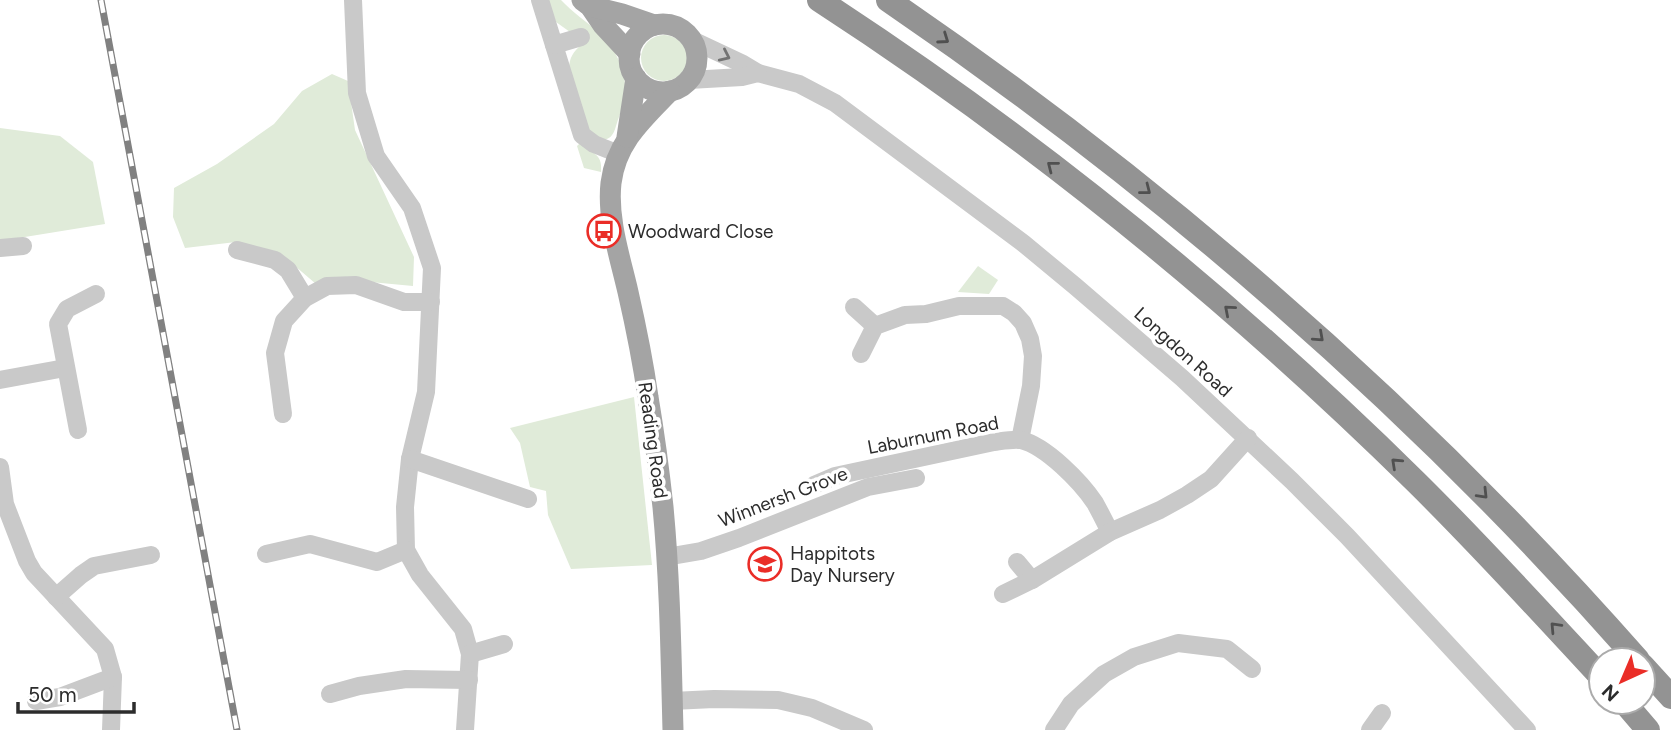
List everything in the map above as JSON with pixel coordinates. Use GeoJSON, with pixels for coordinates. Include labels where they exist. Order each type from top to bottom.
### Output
{"type":"FeatureCollection","features":[{"type":"Feature","properties":{"kind":"highway"},"geometry":{"type":"LineString","coordinates":[[819,0],[1020,140],[1173,262],[1295,369],[1415,481],[1518,586],[1587,662]]}},
{"type":"Feature","properties":{"kind":"highway"},"geometry":{"type":"LineString","coordinates":[[888,0],[1017,90],[1159,200],[1279,301],[1383,395],[1482,492],[1626,646]]}},
{"type":"Feature","properties":{"kind":"highway"},"geometry":{"type":"LineString","coordinates":[[1657,682],[1671,697]]}},
{"type":"Feature","properties":{"kind":"highway"},"geometry":{"type":"LineString","coordinates":[[1636,716],[1648,730]]}},
{"type":"Feature","properties":{"kind":"main road"},"geometry":{"type":"LineString","coordinates":[[586,3],[654,25]]}},
{"type":"Feature","properties":{"kind":"main road"},"geometry":{"type":"LineString","coordinates":[[586,3],[630,54]]}},
{"type":"Feature","properties":{"kind":"main road"},"geometry":{"type":"LineString","coordinates":[[654,25],[673,25],[686,33],[695,47],[697,60],[694,72],[689,80],[670,91],[651,89],[636,78],[632,69],[630,54],[633,43],[645,29],[654,25]]}},
{"type":"Feature","properties":{"kind":"main road","name":"Reading Road"},"geometry":{"type":"LineString","coordinates":[[636,78],[623,145],[611,183],[610,207],[648,397],[660,482],[679,701],[673,730]]}},
{"type":"Feature","properties":{"kind":"main road","name":"Reading Road"},"geometry":{"type":"LineString","coordinates":[[623,145],[670,91]]}},
{"type":"Feature","properties":{"kind":"street"},"geometry":{"type":"LineString","coordinates":[[353,0],[357,93],[376,156],[412,208],[432,268],[426,392],[410,459],[405,507],[405,550],[420,575],[463,629],[470,654],[465,730]]}},
{"type":"Feature","properties":{"kind":"street"},"geometry":{"type":"LineString","coordinates":[[540,0],[582,135],[594,144],[623,145]]}},
{"type":"Feature","properties":{"kind":"street"},"geometry":{"type":"LineString","coordinates":[[554,44],[581,37]]}},
{"type":"Feature","properties":{"kind":"street","name":"Longdon Road"},"geometry":{"type":"LineString","coordinates":[[692,40],[758,73],[799,84],[835,103],[1065,277],[1182,378],[1292,481],[1347,536],[1527,730]]}},
{"type":"Feature","properties":{"kind":"street","name":"Longdon Road"},"geometry":{"type":"LineString","coordinates":[[689,80],[742,77],[758,73]]}},
{"type":"Feature","properties":{"kind":"street"},"geometry":{"type":"LineString","coordinates":[[0,248],[23,246]]}},
{"type":"Feature","properties":{"kind":"street"},"geometry":{"type":"LineString","coordinates":[[237,250],[275,260],[288,270],[305,298]]}},
{"type":"Feature","properties":{"kind":"street"},"geometry":{"type":"LineString","coordinates":[[283,414],[275,353],[284,321],[305,298],[327,286],[356,285],[404,302],[431,302]]}},
{"type":"Feature","properties":{"kind":"street"},"geometry":{"type":"LineString","coordinates":[[78,430],[58,324],[67,309],[96,294]]}},
{"type":"Feature","properties":{"kind":"street","name":"Laburnum Road"},"geometry":{"type":"LineString","coordinates":[[875,326],[905,315],[926,314],[959,306],[1003,306],[1014,313],[1023,323],[1033,356],[1031,386],[1020,440]]}},
{"type":"Feature","properties":{"kind":"street"},"geometry":{"type":"LineString","coordinates":[[854,307],[875,326],[861,354]]}},
{"type":"Feature","properties":{"kind":"street"},"geometry":{"type":"LineString","coordinates":[[0,380],[65,368]]}},
{"type":"Feature","properties":{"kind":"street"},"geometry":{"type":"LineString","coordinates":[[1003,594],[1032,580],[1110,532],[1160,510],[1211,479],[1248,438]]}},
{"type":"Feature","properties":{"kind":"street","name":"Laburnum Road"},"geometry":{"type":"LineString","coordinates":[[814,485],[835,475],[994,442],[1020,440],[1038,448],[1068,471],[1094,501],[1110,532]]}},
{"type":"Feature","properties":{"kind":"street"},"geometry":{"type":"LineString","coordinates":[[410,459],[527,499]]}},
{"type":"Feature","properties":{"kind":"street"},"geometry":{"type":"LineString","coordinates":[[0,467],[3,504],[27,561],[34,573],[105,649],[113,677],[111,730]]}},
{"type":"Feature","properties":{"kind":"street","name":"Winnersh Grove"},"geometry":{"type":"LineString","coordinates":[[666,557],[714,547],[868,486],[916,478]]}},
{"type":"Feature","properties":{"kind":"street"},"geometry":{"type":"LineString","coordinates":[[266,554],[310,544],[377,562],[405,550]]}},
{"type":"Feature","properties":{"kind":"street"},"geometry":{"type":"LineString","coordinates":[[56,597],[94,566],[151,555]]}},
{"type":"Feature","properties":{"kind":"street"},"geometry":{"type":"LineString","coordinates":[[1017,562],[1032,580]]}},
{"type":"Feature","properties":{"kind":"street"},"geometry":{"type":"LineString","coordinates":[[1054,730],[1071,704],[1104,674],[1134,657],[1178,643],[1229,645],[1252,668]]}},
{"type":"Feature","properties":{"kind":"street"},"geometry":{"type":"LineString","coordinates":[[470,654],[504,644]]}},
{"type":"Feature","properties":{"kind":"street"},"geometry":{"type":"LineString","coordinates":[[36,701],[60,697],[113,677]]}},
{"type":"Feature","properties":{"kind":"street"},"geometry":{"type":"LineString","coordinates":[[330,694],[359,686],[406,679],[470,680]]}},
{"type":"Feature","properties":{"kind":"street"},"geometry":{"type":"LineString","coordinates":[[679,701],[778,700],[812,708],[864,730]]}},
{"type":"Feature","properties":{"kind":"street"},"geometry":{"type":"LineString","coordinates":[[1370,730],[1382,713]]}},
{"type":"Feature","properties":{"kind":"green space"},"geometry":{"type":"Polygon","coordinates":[[[548,0],[561,0],[603,37],[620,62],[625,95],[614,131],[607,139],[592,138],[569,70],[572,56],[582,44],[556,22],[548,0]]]}},
{"type":"Feature","properties":{"kind":"green space"},"geometry":{"type":"Polygon","coordinates":[[[664,35],[680,42],[687,58],[680,74],[664,81],[648,74],[641,58],[648,42],[664,35]]]}},
{"type":"Feature","properties":{"kind":"green space"},"geometry":{"type":"Polygon","coordinates":[[[332,74],[348,81],[355,130],[414,257],[413,286],[328,278],[316,284],[281,254],[236,242],[185,248],[173,217],[174,188],[217,164],[274,124],[302,91],[332,74]]]}},
{"type":"Feature","properties":{"kind":"green space"},"geometry":{"type":"Polygon","coordinates":[[[0,128],[60,136],[93,162],[105,224],[0,241],[0,128]]]}},
{"type":"Feature","properties":{"kind":"green space"},"geometry":{"type":"Polygon","coordinates":[[[580,143],[598,157],[601,172],[584,168],[577,146],[580,143]]]}},
{"type":"Feature","properties":{"kind":"green space"},"geometry":{"type":"Polygon","coordinates":[[[978,266],[998,280],[989,294],[958,292],[978,266]]]}},
{"type":"Feature","properties":{"kind":"green space"},"geometry":{"type":"Polygon","coordinates":[[[634,397],[652,565],[571,569],[548,515],[546,491],[530,487],[520,443],[510,428],[634,397]]]}},
{"type":"Feature","properties":{"kind":"railway"},"geometry":{"type":"LineString","coordinates":[[101,0],[237,730]]}},
{"type":"Feature","properties":{"kind":"place","name":"Woodward Close"},"geometry":{"type":"Point","coordinates":[604,231]}},
{"type":"Feature","properties":{"kind":"place","name":"Happitots Day Nursery"},"geometry":{"type":"Point","coordinates":[765,564]}}]}
